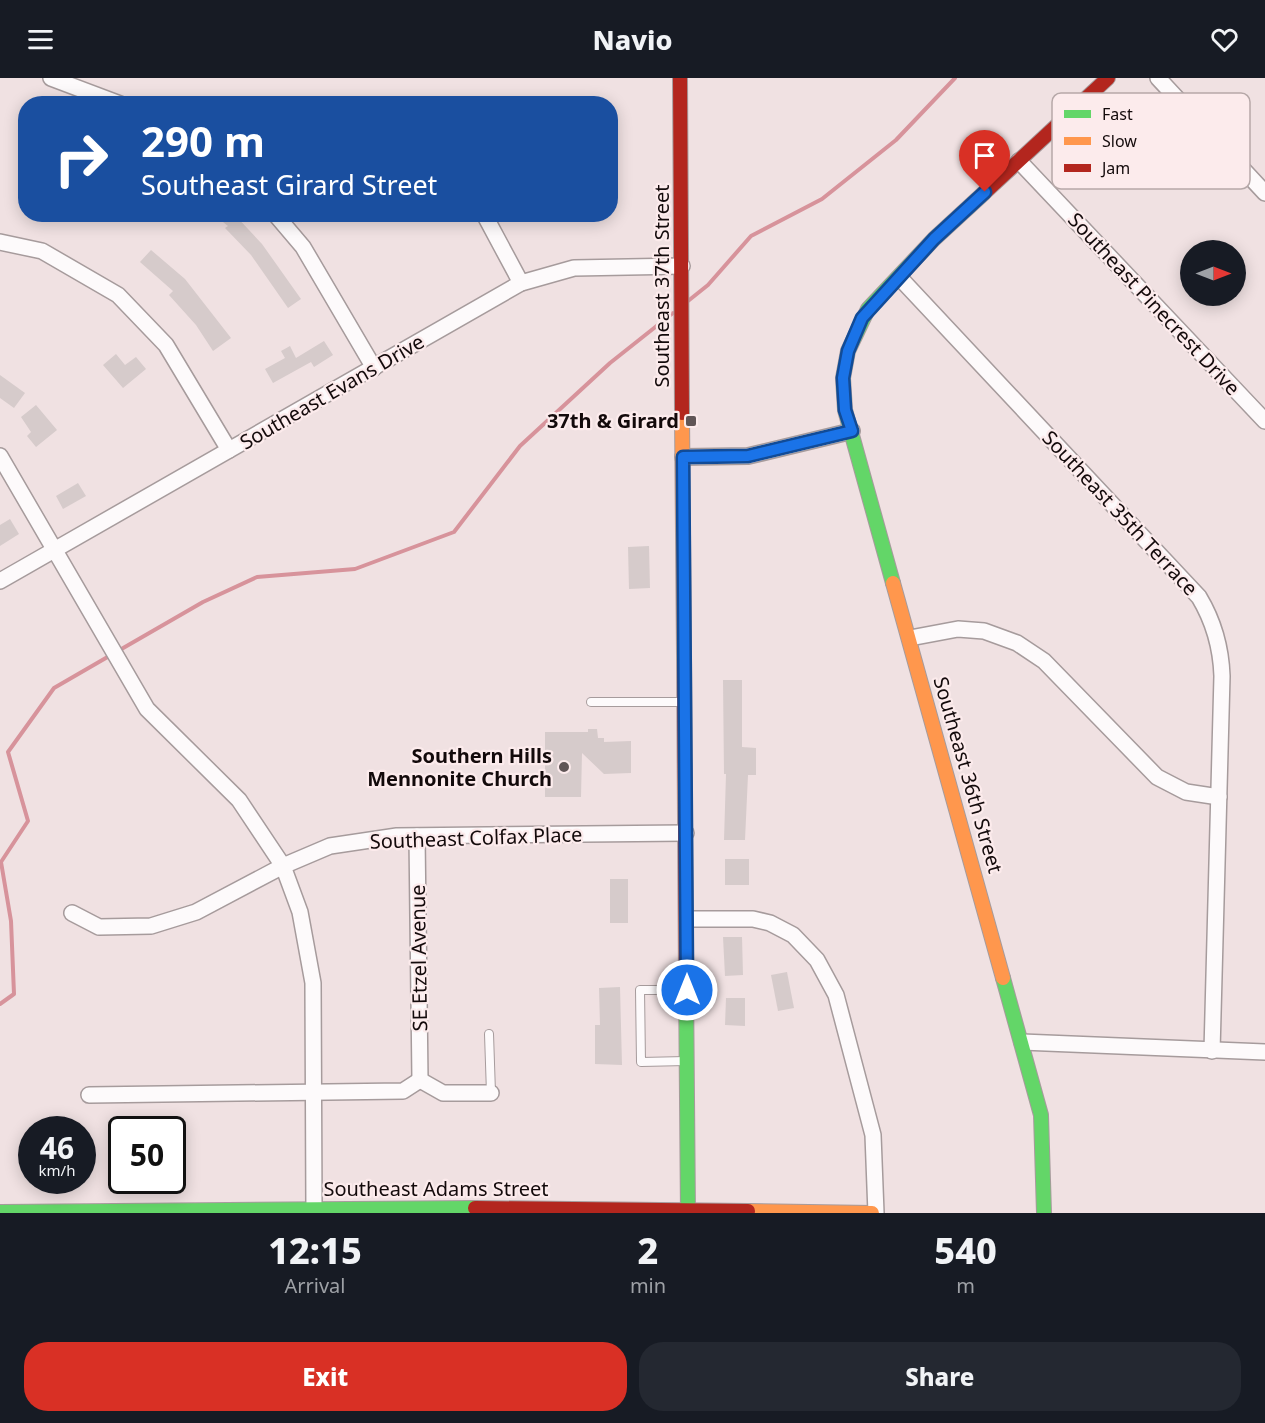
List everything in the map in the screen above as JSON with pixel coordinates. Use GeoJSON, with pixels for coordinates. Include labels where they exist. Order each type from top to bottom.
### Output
{"type":"FeatureCollection","features":[{"type":"Feature","properties":{"kind":"main road","name":"Southeast 37th Street"},"geometry":{"type":"LineString","coordinates":[[680,78],[688,1212]]}},
{"type":"Feature","properties":{"kind":"main road","name":"Southeast 36th Street"},"geometry":{"type":"LineString","coordinates":[[1092,93],[1108,78]]}},
{"type":"Feature","properties":{"kind":"main road","name":"Southeast 36th Street"},"geometry":{"type":"LineString","coordinates":[[1044,1213],[1044,1131],[1022,1042],[852,431],[844,399],[843,378],[848,351],[868,309],[900,278],[934,239],[1052,130]]}},
{"type":"Feature","properties":{"kind":"main road","name":"Southeast Adams Street"},"geometry":{"type":"LineString","coordinates":[[0,1212],[314,1209],[874,1213]]}},
{"type":"Feature","properties":{"kind":"street"},"geometry":{"type":"LineString","coordinates":[[51,78],[99,96]]}},
{"type":"Feature","properties":{"kind":"street"},"geometry":{"type":"LineString","coordinates":[[1158,78],[1172,93]]}},
{"type":"Feature","properties":{"kind":"street","name":"Southeast Pinecrest Drive"},"geometry":{"type":"LineString","coordinates":[[1019,161],[1265,421]]}},
{"type":"Feature","properties":{"kind":"street"},"geometry":{"type":"LineString","coordinates":[[1250,177],[1265,193]]}},
{"type":"Feature","properties":{"kind":"street"},"geometry":{"type":"LineString","coordinates":[[281,222],[303,247],[374,368]]}},
{"type":"Feature","properties":{"kind":"street"},"geometry":{"type":"LineString","coordinates":[[488,222],[521,283]]}},
{"type":"Feature","properties":{"kind":"street"},"geometry":{"type":"LineString","coordinates":[[0,242],[42,251],[118,295],[166,345],[229,450]]}},
{"type":"Feature","properties":{"kind":"street","name":"Southeast Evans Drive"},"geometry":{"type":"LineString","coordinates":[[0,581],[521,283],[574,268],[682,270]]}},
{"type":"Feature","properties":{"kind":"street","name":"Southeast 35th Terrace"},"geometry":{"type":"LineString","coordinates":[[900,278],[1199,597],[1216,630],[1222,661],[1212,1051]]}},
{"type":"Feature","properties":{"kind":"street"},"geometry":{"type":"LineString","coordinates":[[683,457],[748,456],[852,431]]}},
{"type":"Feature","properties":{"kind":"street"},"geometry":{"type":"LineString","coordinates":[[0,456],[147,709],[239,800],[283,866],[300,912],[313,983],[314,1209]]}},
{"type":"Feature","properties":{"kind":"street"},"geometry":{"type":"LineString","coordinates":[[910,638],[958,628],[984,631],[1017,643],[1044,662],[1157,777],[1186,792],[1219,797]]}},
{"type":"Feature","properties":{"kind":"street","name":"Southeast Colfax Place"},"geometry":{"type":"LineString","coordinates":[[72,913],[99,927],[151,926],[196,912],[283,866],[330,846],[397,836],[687,834]]}},
{"type":"Feature","properties":{"kind":"street","name":"SE Etzel Avenue"},"geometry":{"type":"LineString","coordinates":[[417,836],[420,1080]]}},
{"type":"Feature","properties":{"kind":"street"},"geometry":{"type":"LineString","coordinates":[[687,919],[753,919],[770,922],[793,935],[817,960],[836,995],[873,1135],[877,1180],[874,1213]]}},
{"type":"Feature","properties":{"kind":"street"},"geometry":{"type":"LineString","coordinates":[[1022,1042],[1265,1052]]}},
{"type":"Feature","properties":{"kind":"street"},"geometry":{"type":"LineString","coordinates":[[88,1095],[403,1091],[420,1080],[443,1093],[491,1093]]}},
{"type":"Feature","properties":{"kind":"lane"},"geometry":{"type":"LineString","coordinates":[[591,702],[685,702]]}},
{"type":"Feature","properties":{"kind":"lane"},"geometry":{"type":"LineString","coordinates":[[687,990],[640,990],[641,1062],[688,1061]]}},
{"type":"Feature","properties":{"kind":"lane"},"geometry":{"type":"LineString","coordinates":[[489,1034],[491,1093]]}},
{"type":"Feature","properties":{"kind":"building"},"geometry":{"type":"Polygon","coordinates":[[[223,222],[241,222],[262,244],[301,299],[288,308],[251,255],[225,228],[228,226],[223,222]]]}},
{"type":"Feature","properties":{"kind":"building"},"geometry":{"type":"Polygon","coordinates":[[[151,250],[185,279],[231,338],[213,351],[196,325],[169,295],[173,291],[140,262],[151,250]]]}},
{"type":"Feature","properties":{"kind":"building"},"geometry":{"type":"Polygon","coordinates":[[[324,341],[333,355],[314,367],[311,362],[273,383],[265,369],[285,358],[281,351],[290,346],[296,358],[324,341]]]}},
{"type":"Feature","properties":{"kind":"building"},"geometry":{"type":"Polygon","coordinates":[[[116,354],[125,365],[136,357],[146,369],[123,388],[103,365],[116,354]]]}},
{"type":"Feature","properties":{"kind":"building"},"geometry":{"type":"Polygon","coordinates":[[[0,375],[25,393],[14,408],[0,398],[0,375]]]}},
{"type":"Feature","properties":{"kind":"building"},"geometry":{"type":"Polygon","coordinates":[[[36,405],[57,430],[36,447],[27,436],[31,432],[21,417],[36,405]]]}},
{"type":"Feature","properties":{"kind":"building"},"geometry":{"type":"Polygon","coordinates":[[[78,483],[86,496],[63,509],[56,496],[78,483]]]}},
{"type":"Feature","properties":{"kind":"building"},"geometry":{"type":"Polygon","coordinates":[[[10,519],[19,534],[0,546],[0,525],[10,519]]]}},
{"type":"Feature","properties":{"kind":"building"},"geometry":{"type":"Polygon","coordinates":[[[649,546],[650,588],[629,589],[628,547],[649,546]]]}},
{"type":"Feature","properties":{"kind":"building"},"geometry":{"type":"Polygon","coordinates":[[[723,680],[742,680],[742,747],[756,748],[756,775],[748,775],[745,840],[724,840],[726,774],[724,774],[723,680]]]}},
{"type":"Feature","properties":{"kind":"building","name":"Southern Hills Mennonite Church"},"geometry":{"type":"Polygon","coordinates":[[[588,729],[597,729],[598,738],[604,738],[604,742],[631,741],[631,773],[604,774],[582,753],[581,797],[545,797],[545,732],[588,732],[588,729]]]}},
{"type":"Feature","properties":{"kind":"building"},"geometry":{"type":"Polygon","coordinates":[[[725,859],[749,859],[749,885],[725,885],[725,859]]]}},
{"type":"Feature","properties":{"kind":"building"},"geometry":{"type":"Polygon","coordinates":[[[610,879],[628,879],[628,923],[610,923],[610,879]]]}},
{"type":"Feature","properties":{"kind":"building"},"geometry":{"type":"Polygon","coordinates":[[[723,937],[742,937],[743,975],[725,976],[723,937]]]}},
{"type":"Feature","properties":{"kind":"building"},"geometry":{"type":"Polygon","coordinates":[[[787,972],[794,1008],[778,1011],[771,975],[787,972]]]}},
{"type":"Feature","properties":{"kind":"building"},"geometry":{"type":"Polygon","coordinates":[[[620,987],[622,1065],[595,1064],[595,1025],[600,1025],[599,988],[620,987]]]}},
{"type":"Feature","properties":{"kind":"building"},"geometry":{"type":"Polygon","coordinates":[[[726,998],[745,998],[745,1026],[725,1025],[726,998]]]}},
{"type":"Feature","properties":{"kind":"waterway"},"geometry":{"type":"LineString","coordinates":[[688,301],[708,285],[751,236],[822,199],[896,140],[955,78]]}},
{"type":"Feature","properties":{"kind":"waterway"},"geometry":{"type":"LineString","coordinates":[[118,651],[203,602],[257,577],[355,569],[454,532],[520,446],[610,363],[673,313]]}},
{"type":"Feature","properties":{"kind":"waterway"},"geometry":{"type":"LineString","coordinates":[[0,1004],[14,994],[11,921],[1,862],[28,821],[8,752],[54,688],[111,655]]}},
{"type":"Feature","properties":{"kind":"traffic: fast"},"geometry":{"type":"LineString","coordinates":[[893,583],[845,410],[843,378],[848,351],[868,309],[934,239],[984,193]]}},
{"type":"Feature","properties":{"kind":"traffic: fast"},"geometry":{"type":"LineString","coordinates":[[1003,978],[1041,1115],[1044,1213]]}},
{"type":"Feature","properties":{"kind":"traffic: fast"},"geometry":{"type":"LineString","coordinates":[[686,983],[688,1213]]}},
{"type":"Feature","properties":{"kind":"traffic: fast"},"geometry":{"type":"LineString","coordinates":[[0,1212],[475,1208]]}},
{"type":"Feature","properties":{"kind":"traffic: slow"},"geometry":{"type":"LineString","coordinates":[[682,413],[684,654]]}},
{"type":"Feature","properties":{"kind":"traffic: slow"},"geometry":{"type":"LineString","coordinates":[[893,583],[1003,978]]}},
{"type":"Feature","properties":{"kind":"traffic: slow"},"geometry":{"type":"LineString","coordinates":[[748,1211],[872,1213]]}},
{"type":"Feature","properties":{"kind":"traffic: jam"},"geometry":{"type":"LineString","coordinates":[[680,78],[682,413]]}},
{"type":"Feature","properties":{"kind":"traffic: jam"},"geometry":{"type":"LineString","coordinates":[[1092,93],[1108,78]]}},
{"type":"Feature","properties":{"kind":"traffic: jam"},"geometry":{"type":"LineString","coordinates":[[984,193],[1052,130]]}},
{"type":"Feature","properties":{"kind":"traffic: jam"},"geometry":{"type":"LineString","coordinates":[[684,654],[686,983]]}},
{"type":"Feature","properties":{"kind":"traffic: jam"},"geometry":{"type":"LineString","coordinates":[[475,1208],[748,1211]]}},
{"type":"Feature","properties":{"kind":"place","name":"37th & Girard"},"geometry":{"type":"Point","coordinates":[691,421]}},
{"type":"Feature","properties":{"kind":"place","name":"Southern Hills Mennonite Church"},"geometry":{"type":"Point","coordinates":[564,767]}},
{"type":"Feature","properties":{"kind":"route"},"geometry":{"type":"LineString","coordinates":[[687,990],[683,457],[748,456],[852,431],[845,410],[843,378],[852,337],[862,318],[881,294],[900,278],[934,239],[985,192]]}}]}
